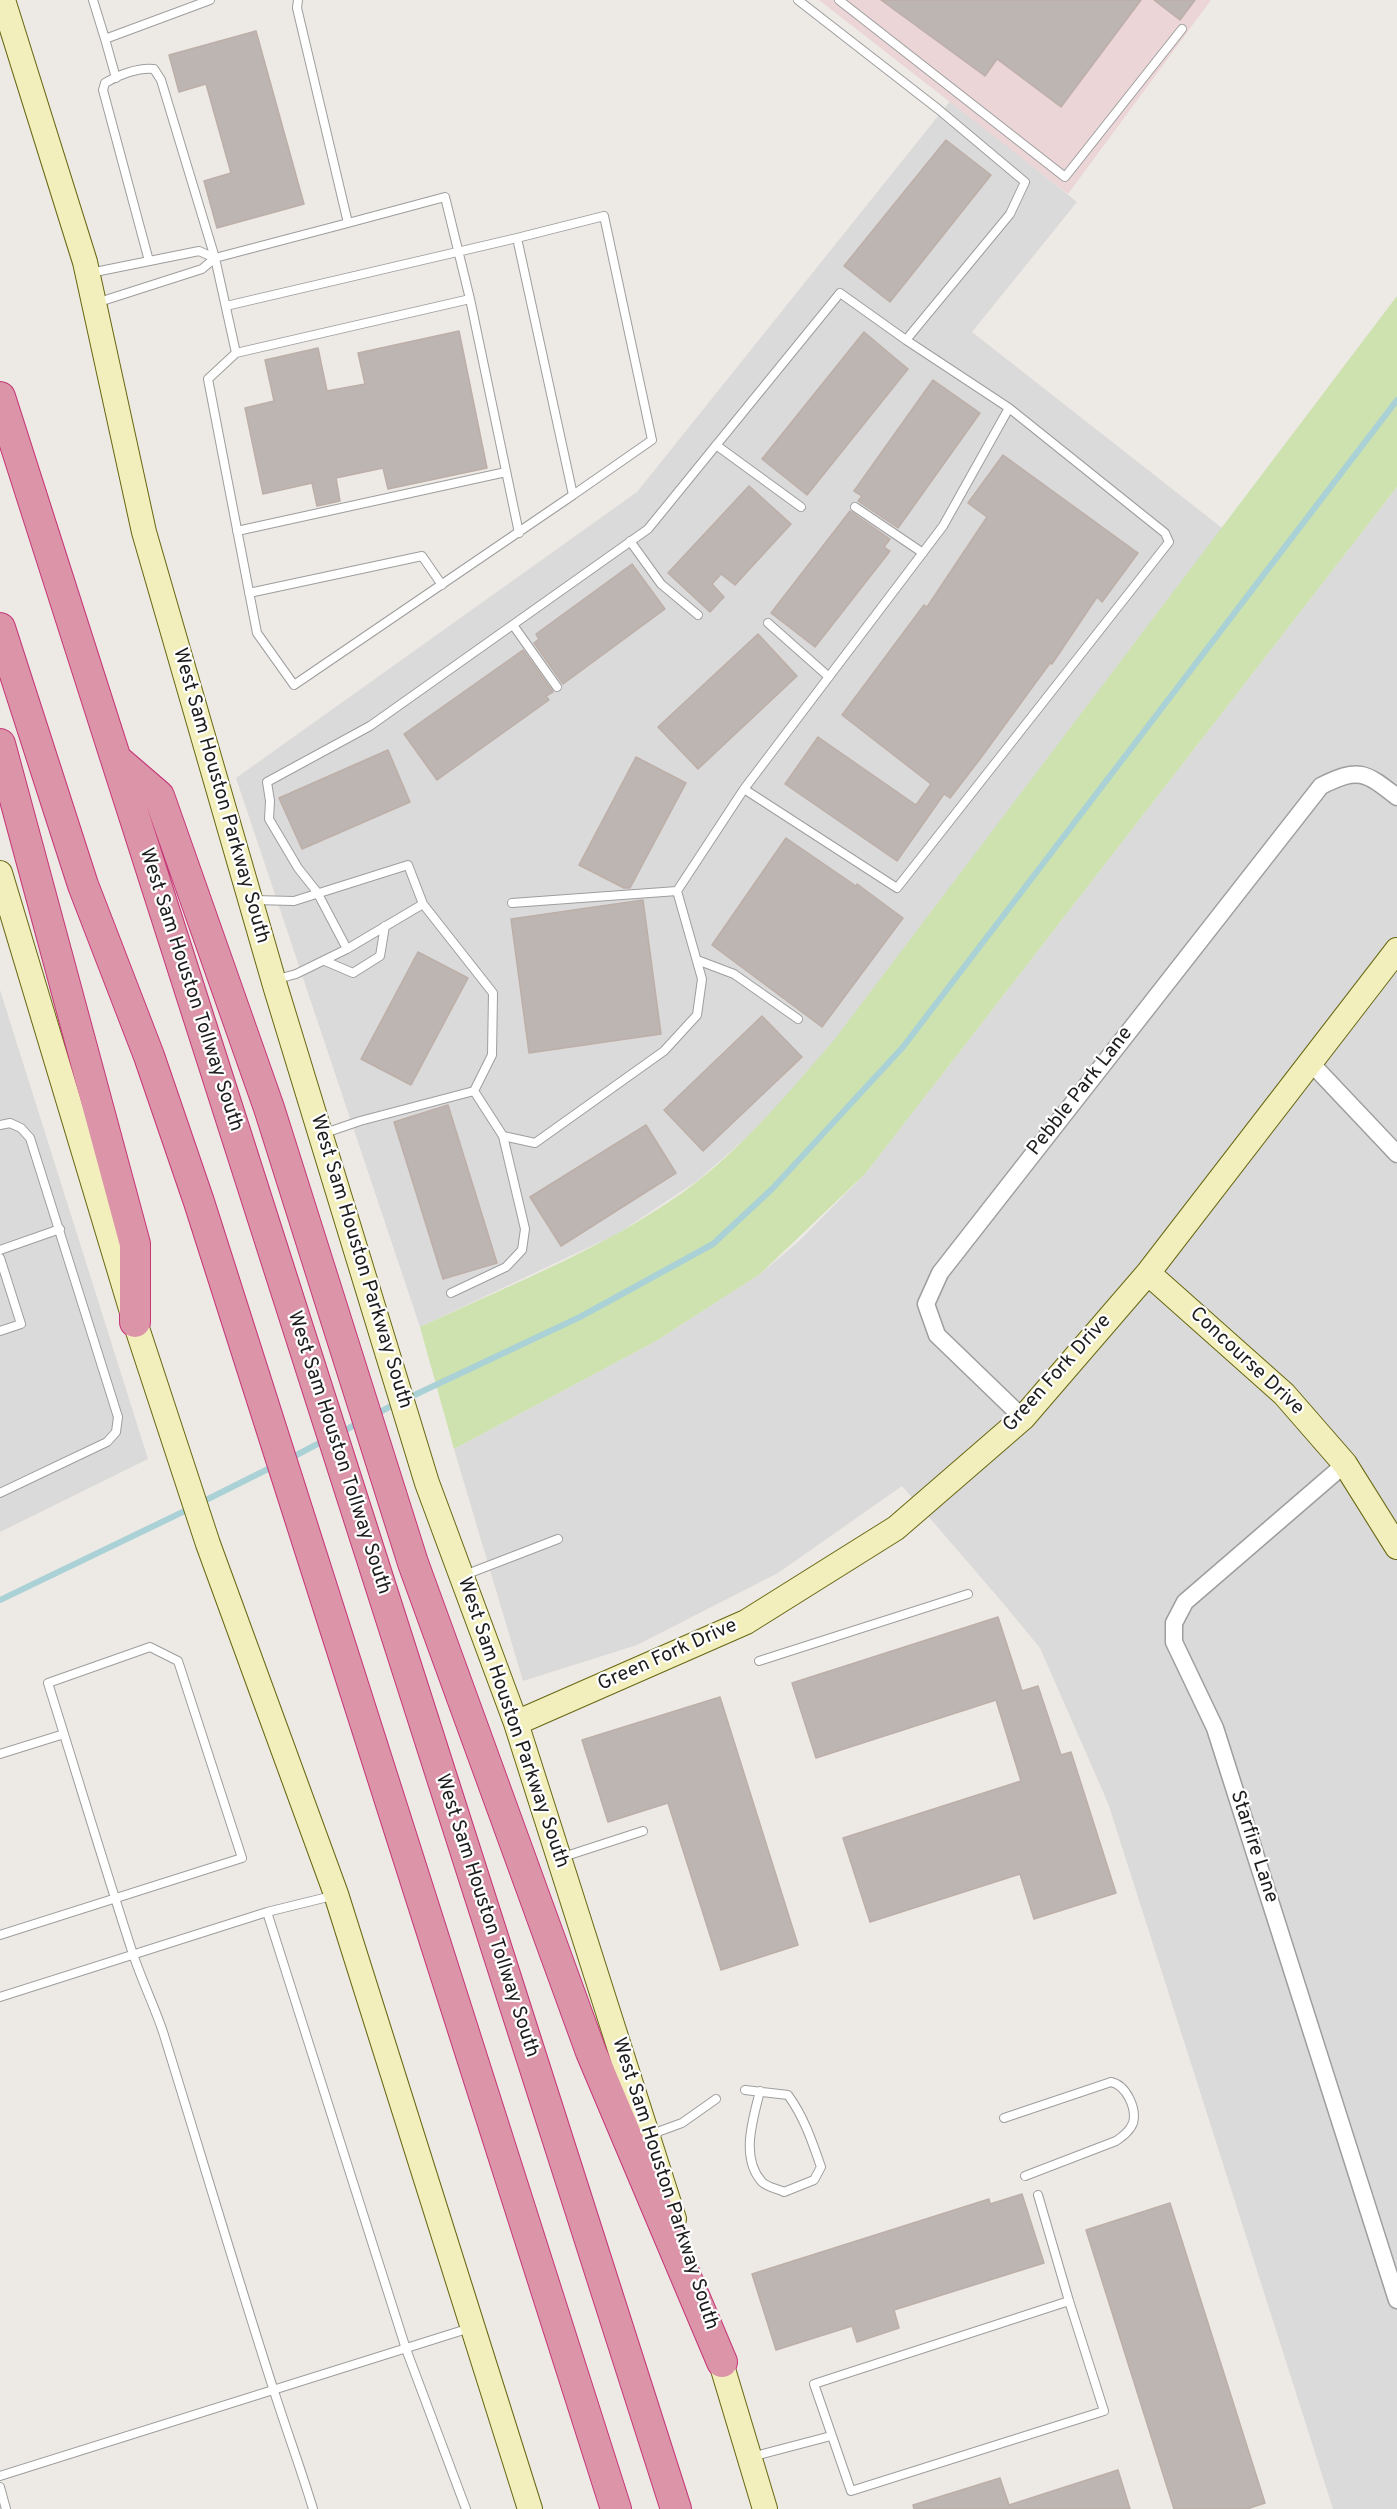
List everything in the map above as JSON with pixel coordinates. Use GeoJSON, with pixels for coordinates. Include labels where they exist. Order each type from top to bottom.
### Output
{"type":"FeatureCollection","features":[{"type":"Feature","properties":{"kind":"highway","name":"West Sam Houston Tollway South"},"geometry":{"type":"LineString","coordinates":[[0,397],[676,2509]]}},
{"type":"Feature","properties":{"kind":"highway"},"geometry":{"type":"LineString","coordinates":[[0,628],[83,885],[149,1056],[306,1534],[616,2509]]}},
{"type":"Feature","properties":{"kind":"highway"},"geometry":{"type":"LineString","coordinates":[[0,744],[135,1244],[135,1322]]}},
{"type":"Feature","properties":{"kind":"highway"},"geometry":{"type":"LineString","coordinates":[[116,759],[159,796],[269,1108],[413,1563],[591,2052],[722,2361]]}},
{"type":"Feature","properties":{"kind":"main road","name":"West Sam Houston Parkway South"},"geometry":{"type":"LineString","coordinates":[[3,0],[87,273],[144,532],[274,980],[427,1483],[516,1723],[722,2361],[765,2509]]}},
{"type":"Feature","properties":{"kind":"main road"},"geometry":{"type":"LineString","coordinates":[[1,882],[135,1322],[208,1544],[336,1894],[530,2509]]}},
{"type":"Feature","properties":{"kind":"main road","name":"Green Fork Drive"},"geometry":{"type":"LineString","coordinates":[[516,1723],[746,1622],[896,1528],[1023,1418],[1148,1273],[1397,950]]}},
{"type":"Feature","properties":{"kind":"main road","name":"Concourse Drive"},"geometry":{"type":"LineString","coordinates":[[1148,1273],[1284,1394],[1345,1464],[1397,1547]]}},
{"type":"Feature","properties":{"kind":"street","name":"Pebble Park Lane"},"geometry":{"type":"LineString","coordinates":[[1023,1418],[937,1335],[926,1305],[940,1273],[1321,786],[1345,774],[1371,776],[1397,796]]}},
{"type":"Feature","properties":{"kind":"street"},"geometry":{"type":"LineString","coordinates":[[1311,1063],[1397,1154]]}},
{"type":"Feature","properties":{"kind":"street","name":"Starfire Lane"},"geometry":{"type":"LineString","coordinates":[[1345,1464],[1185,1602],[1174,1623],[1174,1642],[1215,1728],[1397,2300]]}},
{"type":"Feature","properties":{"kind":"lane"},"geometry":{"type":"LineString","coordinates":[[93,0],[116,78]]}},
{"type":"Feature","properties":{"kind":"lane"},"geometry":{"type":"LineString","coordinates":[[105,39],[210,0]]}},
{"type":"Feature","properties":{"kind":"lane"},"geometry":{"type":"LineString","coordinates":[[298,0],[297,8],[348,223]]}},
{"type":"Feature","properties":{"kind":"lane"},"geometry":{"type":"LineString","coordinates":[[798,0],[938,109],[1025,182],[1010,214],[906,340]]}},
{"type":"Feature","properties":{"kind":"lane"},"geometry":{"type":"LineString","coordinates":[[840,0],[1065,177],[1182,29]]}},
{"type":"Feature","properties":{"kind":"lane"},"geometry":{"type":"LineString","coordinates":[[150,261],[103,90],[105,83],[146,68],[154,69],[158,73],[215,258],[236,353]]}},
{"type":"Feature","properties":{"kind":"lane"},"geometry":{"type":"LineString","coordinates":[[94,304],[202,270],[215,258],[445,197],[470,299],[519,533]]}},
{"type":"Feature","properties":{"kind":"lane"},"geometry":{"type":"LineString","coordinates":[[226,306],[458,253],[604,216],[652,440],[294,685],[257,633],[208,379],[236,353],[470,299]]}},
{"type":"Feature","properties":{"kind":"lane"},"geometry":{"type":"LineString","coordinates":[[517,238],[573,495]]}},
{"type":"Feature","properties":{"kind":"lane"},"geometry":{"type":"LineString","coordinates":[[87,273],[199,251],[215,258]]}},
{"type":"Feature","properties":{"kind":"lane"},"geometry":{"type":"LineString","coordinates":[[347,949],[317,892],[298,868],[269,819],[270,801],[267,782],[370,726],[648,529],[840,293],[1009,408],[1165,533],[1169,542],[897,888],[744,789]]}},
{"type":"Feature","properties":{"kind":"lane"},"geometry":{"type":"LineString","coordinates":[[503,1136],[536,1143],[664,1051],[697,1015],[702,979],[677,891],[744,789],[943,526],[1009,408]]}},
{"type":"Feature","properties":{"kind":"lane"},"geometry":{"type":"LineString","coordinates":[[716,445],[801,507]]}},
{"type":"Feature","properties":{"kind":"lane"},"geometry":{"type":"LineString","coordinates":[[237,531],[506,472]]}},
{"type":"Feature","properties":{"kind":"lane"},"geometry":{"type":"LineString","coordinates":[[855,507],[923,553]]}},
{"type":"Feature","properties":{"kind":"lane"},"geometry":{"type":"LineString","coordinates":[[630,541],[661,584],[698,615]]}},
{"type":"Feature","properties":{"kind":"lane"},"geometry":{"type":"LineString","coordinates":[[249,593],[422,556],[442,585]]}},
{"type":"Feature","properties":{"kind":"lane"},"geometry":{"type":"LineString","coordinates":[[768,623],[829,677]]}},
{"type":"Feature","properties":{"kind":"lane"},"geometry":{"type":"LineString","coordinates":[[513,625],[557,687]]}},
{"type":"Feature","properties":{"kind":"lane"},"geometry":{"type":"LineString","coordinates":[[250,900],[294,901],[408,865],[423,904],[493,993],[492,1055],[474,1091],[360,1121],[321,1134]]}},
{"type":"Feature","properties":{"kind":"lane"},"geometry":{"type":"LineString","coordinates":[[512,903],[677,891]]}},
{"type":"Feature","properties":{"kind":"lane"},"geometry":{"type":"LineString","coordinates":[[274,980],[296,974],[325,961],[423,904]]}},
{"type":"Feature","properties":{"kind":"lane"},"geometry":{"type":"LineString","coordinates":[[325,961],[353,973],[380,956],[385,926]]}},
{"type":"Feature","properties":{"kind":"lane"},"geometry":{"type":"LineString","coordinates":[[697,960],[734,974],[798,1019]]}},
{"type":"Feature","properties":{"kind":"lane"},"geometry":{"type":"LineString","coordinates":[[451,1293],[506,1267],[522,1250],[525,1229],[503,1136],[474,1091]]}},
{"type":"Feature","properties":{"kind":"lane"},"geometry":{"type":"LineString","coordinates":[[0,1125],[10,1123],[21,1128],[30,1138],[118,1416],[116,1432],[107,1442],[0,1493]]}},
{"type":"Feature","properties":{"kind":"lane"},"geometry":{"type":"LineString","coordinates":[[0,1250],[60,1229]]}},
{"type":"Feature","properties":{"kind":"lane"},"geometry":{"type":"LineString","coordinates":[[0,1258],[21,1324],[0,1331]]}},
{"type":"Feature","properties":{"kind":"lane"},"geometry":{"type":"LineString","coordinates":[[462,1576],[558,1539]]}},
{"type":"Feature","properties":{"kind":"lane"},"geometry":{"type":"LineString","coordinates":[[759,1661],[968,1593]]}},
{"type":"Feature","properties":{"kind":"lane"},"geometry":{"type":"LineString","coordinates":[[0,1935],[115,1897],[242,1857],[178,1661],[150,1647],[48,1683],[115,1897],[133,1954],[162,2029],[274,2390],[314,2509]]}},
{"type":"Feature","properties":{"kind":"lane"},"geometry":{"type":"LineString","coordinates":[[0,1754],[64,1734]]}},
{"type":"Feature","properties":{"kind":"lane"},"geometry":{"type":"LineString","coordinates":[[560,1858],[643,1832]]}},
{"type":"Feature","properties":{"kind":"lane"},"geometry":{"type":"LineString","coordinates":[[0,1997],[267,1912],[336,1894]]}},
{"type":"Feature","properties":{"kind":"lane"},"geometry":{"type":"LineString","coordinates":[[267,1912],[406,2349],[466,2509]]}},
{"type":"Feature","properties":{"kind":"lane"},"geometry":{"type":"LineString","coordinates":[[1004,2118],[1111,2082],[1118,2083],[1126,2092],[1133,2111],[1133,2122],[1129,2131],[1116,2141],[1025,2176]]}},
{"type":"Feature","properties":{"kind":"lane"},"geometry":{"type":"LineString","coordinates":[[745,2090],[760,2091],[788,2095],[801,2113],[821,2167],[814,2180],[784,2192],[763,2184],[753,2167],[749,2132],[760,2091]]}},
{"type":"Feature","properties":{"kind":"lane"},"geometry":{"type":"LineString","coordinates":[[648,2136],[682,2123],[716,2099]]}},
{"type":"Feature","properties":{"kind":"lane"},"geometry":{"type":"LineString","coordinates":[[1038,2195],[1104,2411],[851,2491],[814,2384],[1069,2301]]}},
{"type":"Feature","properties":{"kind":"lane"},"geometry":{"type":"LineString","coordinates":[[0,2476],[473,2327]]}},
{"type":"Feature","properties":{"kind":"lane"},"geometry":{"type":"LineString","coordinates":[[751,2457],[831,2436]]}},
{"type":"Feature","properties":{"kind":"lane"},"geometry":{"type":"LineString","coordinates":[[0,2487],[6,2509]]}},
{"type":"Feature","properties":{"kind":"shaded area"},"geometry":{"type":"Polygon","coordinates":[[[819,0],[1211,0],[1068,194],[819,0]]]}},
{"type":"Feature","properties":{"kind":"shaded area"},"geometry":{"type":"Polygon","coordinates":[[[951,100],[1077,202],[972,332],[1222,528],[834,1041],[763,1123],[697,1181],[617,1234],[420,1327],[236,778],[637,492],[951,100]]]}},
{"type":"Feature","properties":{"kind":"shaded area"},"geometry":{"type":"Polygon","coordinates":[[[1397,487],[1397,2509],[1333,2509],[1108,1803],[1040,1648],[1003,1603],[902,1486],[778,1573],[637,1645],[523,1681],[454,1449],[656,1341],[760,1274],[798,1242],[865,1174],[1397,487]]]}},
{"type":"Feature","properties":{"kind":"shaded area"},"geometry":{"type":"Polygon","coordinates":[[[0,990],[148,1459],[0,1532],[0,990]]]}},
{"type":"Feature","properties":{"kind":"green space"},"geometry":{"type":"Polygon","coordinates":[[[1397,296],[1397,487],[865,1174],[760,1274],[656,1341],[454,1449],[420,1327],[564,1261],[634,1224],[698,1181],[735,1149],[769,1114],[834,1040],[1397,296]]]}},
{"type":"Feature","properties":{"kind":"building"},"geometry":{"type":"Polygon","coordinates":[[[881,0],[1141,0],[1061,107],[997,59],[985,76],[881,0]]]}},
{"type":"Feature","properties":{"kind":"building"},"geometry":{"type":"Polygon","coordinates":[[[1154,0],[1195,0],[1180,20],[1154,0]]]}},
{"type":"Feature","properties":{"kind":"building"},"geometry":{"type":"Polygon","coordinates":[[[256,31],[304,204],[217,228],[204,181],[231,173],[206,84],[179,92],[169,55],[256,31]]]}},
{"type":"Feature","properties":{"kind":"building"},"geometry":{"type":"Polygon","coordinates":[[[946,140],[991,175],[890,302],[844,266],[946,140]]]}},
{"type":"Feature","properties":{"kind":"building"},"geometry":{"type":"Polygon","coordinates":[[[459,331],[487,468],[388,489],[383,468],[336,478],[340,501],[317,506],[312,483],[263,494],[245,408],[274,401],[265,360],[318,348],[327,391],[365,384],[358,353],[459,331]]]}},
{"type":"Feature","properties":{"kind":"building"},"geometry":{"type":"Polygon","coordinates":[[[864,332],[908,369],[807,495],[762,459],[864,332]]]}},
{"type":"Feature","properties":{"kind":"building"},"geometry":{"type":"Polygon","coordinates":[[[933,380],[980,413],[898,528],[858,501],[862,496],[854,491],[933,380]]]}},
{"type":"Feature","properties":{"kind":"building"},"geometry":{"type":"Polygon","coordinates":[[[1003,455],[1138,553],[1102,602],[1097,597],[1052,664],[1050,663],[950,798],[944,794],[897,861],[785,784],[818,737],[916,805],[931,784],[842,715],[924,605],[927,607],[987,517],[968,503],[1003,455]]]}},
{"type":"Feature","properties":{"kind":"building"},"geometry":{"type":"Polygon","coordinates":[[[749,486],[791,524],[735,585],[721,574],[712,584],[724,597],[710,612],[668,573],[749,486]]]}},
{"type":"Feature","properties":{"kind":"building"},"geometry":{"type":"Polygon","coordinates":[[[850,511],[890,539],[884,547],[890,551],[815,647],[771,613],[850,511]]]}},
{"type":"Feature","properties":{"kind":"building"},"geometry":{"type":"Polygon","coordinates":[[[632,564],[665,609],[563,684],[534,643],[539,639],[536,634],[632,564]]]}},
{"type":"Feature","properties":{"kind":"building"},"geometry":{"type":"Polygon","coordinates":[[[758,634],[797,676],[698,769],[658,727],[758,634]]]}},
{"type":"Feature","properties":{"kind":"building"},"geometry":{"type":"Polygon","coordinates":[[[523,650],[553,692],[546,696],[549,700],[437,780],[404,734],[523,650]]]}},
{"type":"Feature","properties":{"kind":"building"},"geometry":{"type":"Polygon","coordinates":[[[388,750],[410,802],[302,849],[279,798],[388,750]]]}},
{"type":"Feature","properties":{"kind":"building"},"geometry":{"type":"Polygon","coordinates":[[[636,757],[686,783],[630,888],[624,888],[579,865],[636,757]]]}},
{"type":"Feature","properties":{"kind":"building"},"geometry":{"type":"Polygon","coordinates":[[[786,838],[856,886],[857,884],[903,918],[822,1027],[712,945],[786,838]]]}},
{"type":"Feature","properties":{"kind":"building"},"geometry":{"type":"Polygon","coordinates":[[[643,900],[661,1034],[529,1053],[511,919],[643,900]]]}},
{"type":"Feature","properties":{"kind":"building"},"geometry":{"type":"Polygon","coordinates":[[[418,952],[468,978],[411,1085],[361,1059],[418,952]]]}},
{"type":"Feature","properties":{"kind":"building"},"geometry":{"type":"Polygon","coordinates":[[[762,1016],[802,1057],[703,1151],[664,1110],[762,1016]]]}},
{"type":"Feature","properties":{"kind":"building"},"geometry":{"type":"Polygon","coordinates":[[[448,1105],[497,1263],[443,1279],[394,1122],[448,1105]]]}},
{"type":"Feature","properties":{"kind":"building"},"geometry":{"type":"Polygon","coordinates":[[[646,1125],[676,1173],[561,1246],[530,1197],[646,1125]]]}},
{"type":"Feature","properties":{"kind":"building"},"geometry":{"type":"Polygon","coordinates":[[[998,1617],[1022,1691],[1038,1686],[1061,1755],[1071,1752],[1116,1893],[1034,1919],[1020,1874],[870,1922],[843,1838],[1021,1781],[996,1700],[816,1758],[792,1683],[998,1617]]]}},
{"type":"Feature","properties":{"kind":"building"},"geometry":{"type":"Polygon","coordinates":[[[720,1697],[798,1945],[721,1970],[668,1803],[608,1822],[582,1740],[720,1697]]]}},
{"type":"Feature","properties":{"kind":"building"},"geometry":{"type":"Polygon","coordinates":[[[1022,2194],[1044,2263],[894,2310],[899,2328],[857,2342],[852,2326],[776,2350],[752,2274],[989,2199],[990,2204],[1022,2194]]]}},
{"type":"Feature","properties":{"kind":"building"},"geometry":{"type":"Polygon","coordinates":[[[1170,2203],[1265,2503],[1247,2509],[1174,2509],[1086,2230],[1170,2203]]]}},
{"type":"Feature","properties":{"kind":"building"},"geometry":{"type":"Polygon","coordinates":[[[1118,2470],[1130,2509],[914,2509],[913,2505],[1000,2478],[1009,2505],[1118,2470]]]}},
{"type":"Feature","properties":{"kind":"waterway"},"geometry":{"type":"LineString","coordinates":[[406,1399],[580,1317],[713,1244],[772,1189],[903,1047],[1397,400]]}},
{"type":"Feature","properties":{"kind":"waterway"},"geometry":{"type":"LineString","coordinates":[[374,1415],[397,1403]]}},
{"type":"Feature","properties":{"kind":"waterway"},"geometry":{"type":"LineString","coordinates":[[340,1433],[360,1422]]}},
{"type":"Feature","properties":{"kind":"waterway"},"geometry":{"type":"LineString","coordinates":[[289,1459],[325,1440]]}},
{"type":"Feature","properties":{"kind":"waterway"},"geometry":{"type":"LineString","coordinates":[[200,1503],[274,1466]]}},
{"type":"Feature","properties":{"kind":"waterway"},"geometry":{"type":"LineString","coordinates":[[0,1600],[191,1508]]}}]}
